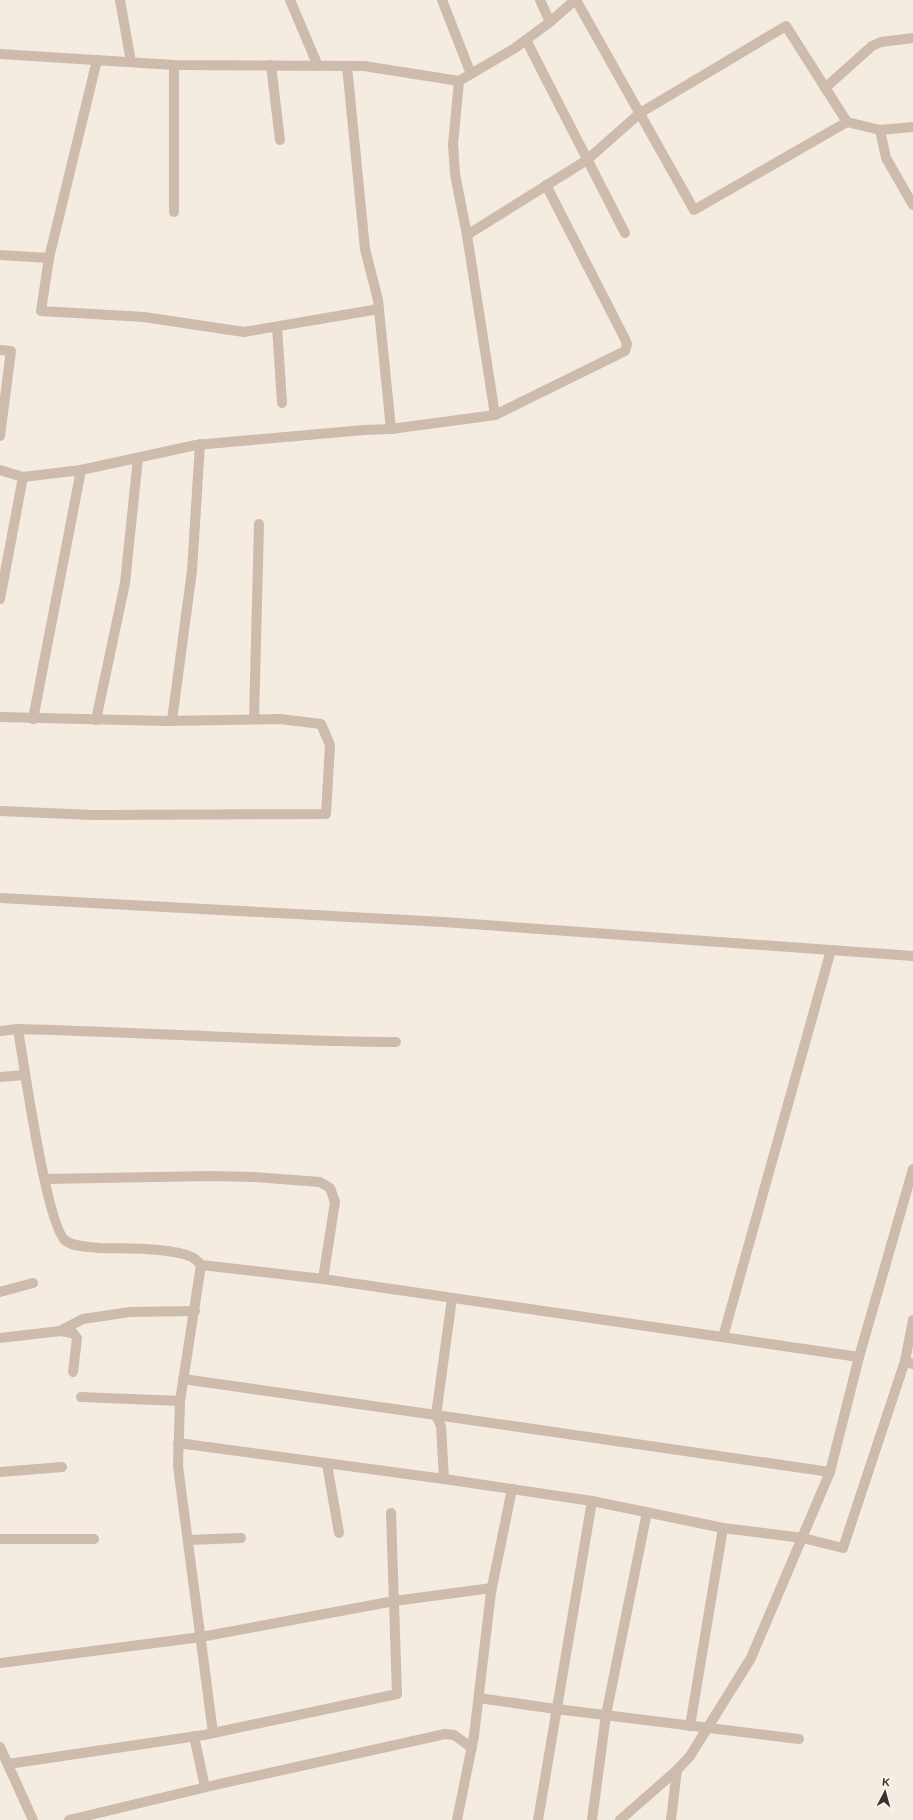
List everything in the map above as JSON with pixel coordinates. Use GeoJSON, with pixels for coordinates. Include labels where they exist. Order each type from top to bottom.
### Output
{"type":"FeatureCollection","features":[{"type":"Feature","properties":{"kind":"street"},"geometry":{"type":"LineString","coordinates":[[120,0],[131,62]]}},
{"type":"Feature","properties":{"kind":"street"},"geometry":{"type":"LineString","coordinates":[[290,0],[318,66]]}},
{"type":"Feature","properties":{"kind":"street"},"geometry":{"type":"LineString","coordinates":[[442,0],[471,74]]}},
{"type":"Feature","properties":{"kind":"street"},"geometry":{"type":"LineString","coordinates":[[540,0],[550,22]]}},
{"type":"Feature","properties":{"kind":"street"},"geometry":{"type":"LineString","coordinates":[[0,54],[174,65],[364,66],[459,81],[526,40],[550,22],[575,0],[694,210],[847,122]]}},
{"type":"Feature","properties":{"kind":"street"},"geometry":{"type":"LineString","coordinates":[[467,235],[587,160],[640,113],[786,26],[847,122],[880,130],[913,127]]}},
{"type":"Feature","properties":{"kind":"street"},"geometry":{"type":"LineString","coordinates":[[825,88],[872,46],[886,41],[913,38]]}},
{"type":"Feature","properties":{"kind":"street"},"geometry":{"type":"LineString","coordinates":[[526,40],[625,233]]}},
{"type":"Feature","properties":{"kind":"street"},"geometry":{"type":"LineString","coordinates":[[97,60],[49,258],[41,311],[144,317],[244,332],[379,309]]}},
{"type":"Feature","properties":{"kind":"street"},"geometry":{"type":"LineString","coordinates":[[174,65],[174,212]]}},
{"type":"Feature","properties":{"kind":"street"},"geometry":{"type":"LineString","coordinates":[[271,65],[280,140]]}},
{"type":"Feature","properties":{"kind":"street"},"geometry":{"type":"LineString","coordinates":[[347,66],[365,249],[378,300],[391,429]]}},
{"type":"Feature","properties":{"kind":"street"},"geometry":{"type":"LineString","coordinates":[[459,81],[453,144],[455,174],[467,235],[495,415]]}},
{"type":"Feature","properties":{"kind":"street"},"geometry":{"type":"LineString","coordinates":[[880,130],[886,158],[913,205]]}},
{"type":"Feature","properties":{"kind":"street"},"geometry":{"type":"LineString","coordinates":[[0,470],[23,477],[82,470],[200,444],[391,429],[495,415],[625,351],[627,344],[546,185]]}},
{"type":"Feature","properties":{"kind":"street"},"geometry":{"type":"LineString","coordinates":[[0,255],[49,258]]}},
{"type":"Feature","properties":{"kind":"street"},"geometry":{"type":"LineString","coordinates":[[277,327],[282,403]]}},
{"type":"Feature","properties":{"kind":"street"},"geometry":{"type":"LineString","coordinates":[[0,350],[11,351],[0,436]]}},
{"type":"Feature","properties":{"kind":"street"},"geometry":{"type":"LineString","coordinates":[[172,720],[192,571],[200,444]]}},
{"type":"Feature","properties":{"kind":"street"},"geometry":{"type":"LineString","coordinates":[[96,720],[125,583],[138,458]]}},
{"type":"Feature","properties":{"kind":"street"},"geometry":{"type":"LineString","coordinates":[[33,719],[82,470]]}},
{"type":"Feature","properties":{"kind":"street"},"geometry":{"type":"LineString","coordinates":[[0,599],[23,477]]}},
{"type":"Feature","properties":{"kind":"street"},"geometry":{"type":"LineString","coordinates":[[254,719],[260,524]]}},
{"type":"Feature","properties":{"kind":"street"},"geometry":{"type":"LineString","coordinates":[[0,717],[96,720],[280,719],[321,724],[330,745],[326,814],[92,815],[0,811]]}},
{"type":"Feature","properties":{"kind":"street"},"geometry":{"type":"LineString","coordinates":[[0,898],[443,922],[913,956]]}},
{"type":"Feature","properties":{"kind":"street"},"geometry":{"type":"LineString","coordinates":[[723,1337],[831,950]]}},
{"type":"Feature","properties":{"kind":"street"},"geometry":{"type":"LineString","coordinates":[[18,1029],[33,1126],[45,1179],[60,1234],[66,1241],[80,1247],[169,1252],[192,1257],[201,1265],[323,1279],[859,1357]]}},
{"type":"Feature","properties":{"kind":"street"},"geometry":{"type":"LineString","coordinates":[[0,1031],[18,1029],[133,1032],[317,1041],[396,1042]]}},
{"type":"Feature","properties":{"kind":"street"},"geometry":{"type":"LineString","coordinates":[[0,1077],[25,1075]]}},
{"type":"Feature","properties":{"kind":"street"},"geometry":{"type":"LineString","coordinates":[[620,1820],[677,1770],[708,1728],[751,1658],[783,1578],[803,1538],[830,1472],[859,1357],[913,1169]]}},
{"type":"Feature","properties":{"kind":"street"},"geometry":{"type":"LineString","coordinates":[[45,1179],[211,1176],[253,1177],[320,1182],[330,1188],[335,1202],[323,1279]]}},
{"type":"Feature","properties":{"kind":"street"},"geometry":{"type":"LineString","coordinates":[[201,1265],[180,1400],[178,1466],[213,1733]]}},
{"type":"Feature","properties":{"kind":"street"},"geometry":{"type":"LineString","coordinates":[[0,1292],[33,1283]]}},
{"type":"Feature","properties":{"kind":"street"},"geometry":{"type":"LineString","coordinates":[[444,1479],[440,1426],[436,1415],[452,1298]]}},
{"type":"Feature","properties":{"kind":"street"},"geometry":{"type":"LineString","coordinates":[[60,1331],[83,1319],[130,1312],[195,1311]]}},
{"type":"Feature","properties":{"kind":"street"},"geometry":{"type":"LineString","coordinates":[[178,1443],[444,1479],[592,1501],[723,1528],[803,1538],[843,1548],[909,1362],[913,1320]]}},
{"type":"Feature","properties":{"kind":"street"},"geometry":{"type":"LineString","coordinates":[[0,1338],[60,1331],[73,1333],[77,1338],[72,1372]]}},
{"type":"Feature","properties":{"kind":"street"},"geometry":{"type":"LineString","coordinates":[[183,1379],[830,1472]]}},
{"type":"Feature","properties":{"kind":"street"},"geometry":{"type":"LineString","coordinates":[[81,1397],[180,1400]]}},
{"type":"Feature","properties":{"kind":"street"},"geometry":{"type":"LineString","coordinates":[[327,1464],[339,1533]]}},
{"type":"Feature","properties":{"kind":"street"},"geometry":{"type":"LineString","coordinates":[[0,1472],[62,1467]]}},
{"type":"Feature","properties":{"kind":"street"},"geometry":{"type":"LineString","coordinates":[[456,1820],[472,1748],[492,1588],[512,1489]]}},
{"type":"Feature","properties":{"kind":"street"},"geometry":{"type":"LineString","coordinates":[[538,1820],[592,1501]]}},
{"type":"Feature","properties":{"kind":"street"},"geometry":{"type":"LineString","coordinates":[[592,1820],[606,1716],[647,1512]]}},
{"type":"Feature","properties":{"kind":"street"},"geometry":{"type":"LineString","coordinates":[[8,1764],[213,1733],[397,1694],[391,1513]]}},
{"type":"Feature","properties":{"kind":"street"},"geometry":{"type":"LineString","coordinates":[[690,1726],[723,1528]]}},
{"type":"Feature","properties":{"kind":"street"},"geometry":{"type":"LineString","coordinates":[[188,1540],[241,1538]]}},
{"type":"Feature","properties":{"kind":"street"},"geometry":{"type":"LineString","coordinates":[[0,1540],[94,1539]]}},
{"type":"Feature","properties":{"kind":"street"},"geometry":{"type":"LineString","coordinates":[[0,1662],[200,1637],[394,1601],[492,1588]]}},
{"type":"Feature","properties":{"kind":"street"},"geometry":{"type":"LineString","coordinates":[[479,1698],[556,1710],[799,1739]]}},
{"type":"Feature","properties":{"kind":"street"},"geometry":{"type":"LineString","coordinates":[[69,1820],[445,1734],[454,1736],[472,1748]]}},
{"type":"Feature","properties":{"kind":"street"},"geometry":{"type":"LineString","coordinates":[[194,1736],[205,1788]]}},
{"type":"Feature","properties":{"kind":"street"},"geometry":{"type":"LineString","coordinates":[[0,1747],[33,1820]]}},
{"type":"Feature","properties":{"kind":"street"},"geometry":{"type":"LineString","coordinates":[[670,1820],[677,1770]]}}]}
